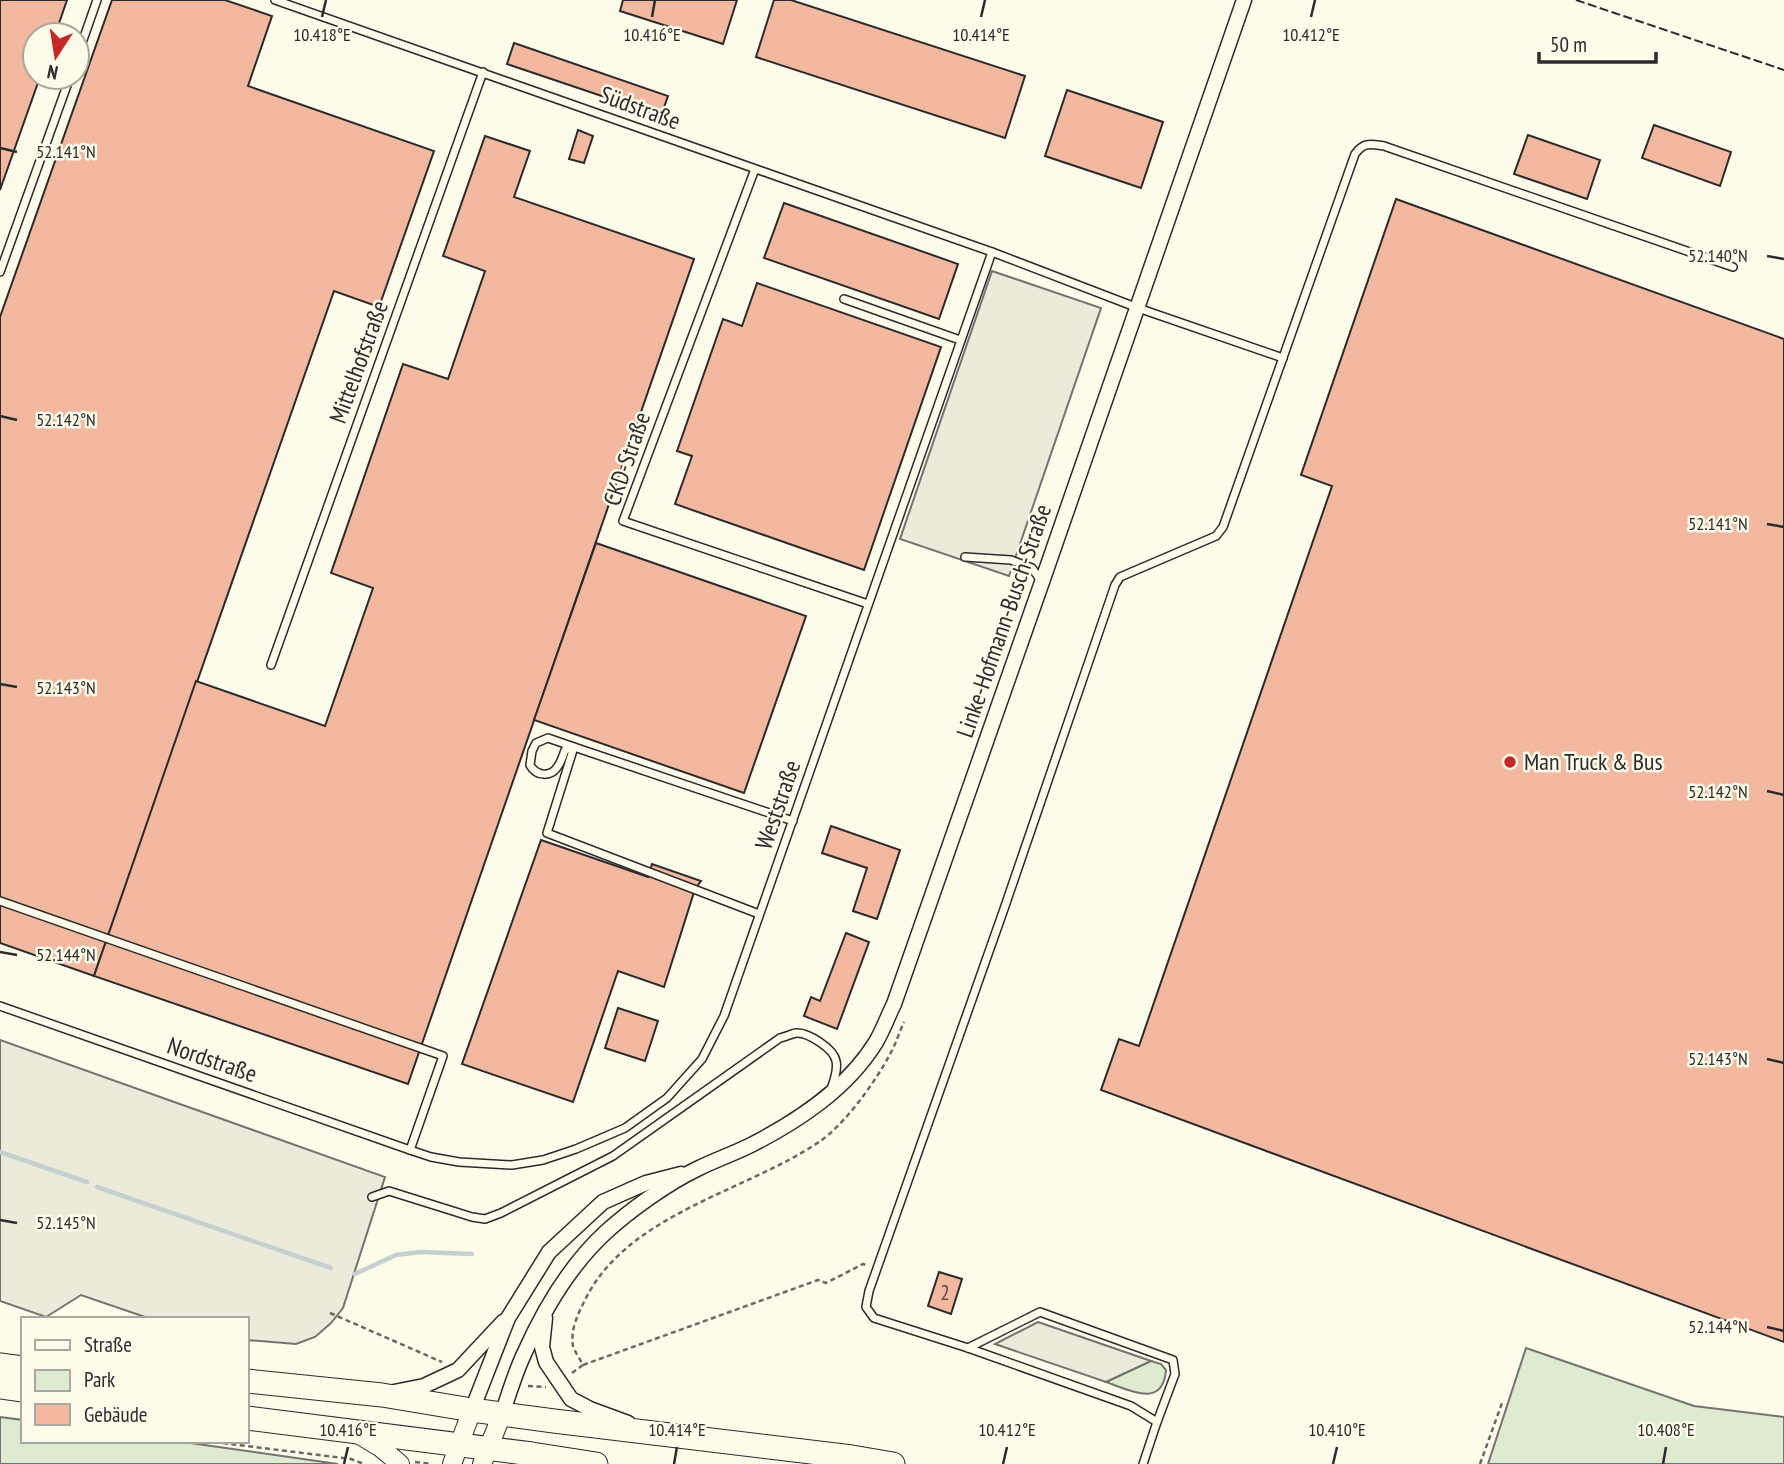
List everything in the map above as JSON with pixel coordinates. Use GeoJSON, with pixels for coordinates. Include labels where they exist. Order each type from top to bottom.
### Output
{"type":"FeatureCollection","features":[{"type":"Feature","properties":{"kind":"main road"},"geometry":{"type":"LineString","coordinates":[[0,1365],[21,1368]]}},
{"type":"Feature","properties":{"kind":"main road"},"geometry":{"type":"LineString","coordinates":[[248,1381],[383,1395],[472,1410],[893,1464]]}},
{"type":"Feature","properties":{"kind":"main road"},"geometry":{"type":"LineString","coordinates":[[0,1387],[21,1390]]}},
{"type":"Feature","properties":{"kind":"main road"},"geometry":{"type":"LineString","coordinates":[[248,1418],[351,1431],[456,1454],[596,1464]]}},
{"type":"Feature","properties":{"kind":"street","name":"Linke-Hofmann-Busch-Straße"},"geometry":{"type":"LineString","coordinates":[[502,1414],[523,1356],[546,1310],[564,1278],[588,1249],[654,1195],[695,1170],[750,1146],[802,1116],[828,1096],[858,1066],[876,1042],[894,1004],[1244,0]]}},
{"type":"Feature","properties":{"kind":"street","name":"Linke-Hofmann-Busch-Straße"},"geometry":{"type":"LineString","coordinates":[[472,1410],[508,1318],[549,1252],[603,1202],[646,1182],[695,1170]]}},
{"type":"Feature","properties":{"kind":"street"},"geometry":{"type":"LineString","coordinates":[[546,1310],[542,1347],[546,1362],[571,1399],[590,1409],[659,1434]]}},
{"type":"Feature","properties":{"kind":"street"},"geometry":{"type":"LineString","coordinates":[[383,1395],[424,1385],[458,1370],[508,1318]]}},
{"type":"Feature","properties":{"kind":"street"},"geometry":{"type":"LineString","coordinates":[[456,1454],[472,1410]]}},
{"type":"Feature","properties":{"kind":"street"},"geometry":{"type":"LineString","coordinates":[[485,1456],[502,1414]]}},
{"type":"Feature","properties":{"kind":"street"},"geometry":{"type":"LineString","coordinates":[[351,1431],[381,1448],[400,1464]]}},
{"type":"Feature","properties":{"kind":"lane"},"geometry":{"type":"LineString","coordinates":[[90,21],[97,0]]}},
{"type":"Feature","properties":{"kind":"lane","name":"Südstraße"},"geometry":{"type":"LineString","coordinates":[[275,0],[992,252],[1138,308],[1283,359]]}},
{"type":"Feature","properties":{"kind":"lane","name":"Mittelhofstraße"},"geometry":{"type":"LineString","coordinates":[[271,665],[483,72]]}},
{"type":"Feature","properties":{"kind":"lane"},"geometry":{"type":"LineString","coordinates":[[0,272],[65,91]]}},
{"type":"Feature","properties":{"kind":"lane"},"geometry":{"type":"LineString","coordinates":[[1157,1422],[1131,1406],[874,1318],[866,1307],[877,1268],[1115,585],[1120,577],[1216,536],[1223,527],[1355,154],[1361,146],[1384,145],[1733,267]]}},
{"type":"Feature","properties":{"kind":"lane","name":"CKD-Straße"},"geometry":{"type":"LineString","coordinates":[[755,169],[623,521],[868,604]]}},
{"type":"Feature","properties":{"kind":"lane","name":"Weststraße"},"geometry":{"type":"LineString","coordinates":[[410,1150],[459,1162],[512,1165],[543,1160],[625,1128],[667,1098],[702,1059],[724,1016],[992,252]]}},
{"type":"Feature","properties":{"kind":"lane"},"geometry":{"type":"LineString","coordinates":[[845,299],[960,340]]}},
{"type":"Feature","properties":{"kind":"lane"},"geometry":{"type":"LineString","coordinates":[[965,557],[1011,560],[1032,568],[1042,582]]}},
{"type":"Feature","properties":{"kind":"lane"},"geometry":{"type":"LineString","coordinates":[[574,747],[565,750],[557,769],[551,773],[540,775],[534,772],[530,765],[536,743],[548,738],[793,821]]}},
{"type":"Feature","properties":{"kind":"lane"},"geometry":{"type":"LineString","coordinates":[[574,747],[547,833],[759,914]]}},
{"type":"Feature","properties":{"kind":"lane"},"geometry":{"type":"LineString","coordinates":[[0,901],[443,1056],[410,1150]]}},
{"type":"Feature","properties":{"kind":"lane","name":"Nordstraße"},"geometry":{"type":"LineString","coordinates":[[0,1006],[410,1150]]}},
{"type":"Feature","properties":{"kind":"lane"},"geometry":{"type":"LineString","coordinates":[[372,1197],[389,1191],[472,1217],[485,1219],[501,1213],[613,1156],[780,1038],[794,1033],[807,1034],[830,1050],[836,1061],[835,1078],[828,1096]]}},
{"type":"Feature","properties":{"kind":"lane"},"geometry":{"type":"LineString","coordinates":[[968,1349],[1040,1312],[1173,1360],[1175,1374],[1143,1464]]}},
{"type":"Feature","properties":{"kind":"path"},"geometry":{"type":"LineString","coordinates":[[583,1365],[573,1347],[573,1332],[588,1293],[608,1266],[637,1240],[693,1205],[770,1170],[820,1141],[846,1117],[890,1056],[907,1012]]}},
{"type":"Feature","properties":{"kind":"path"},"geometry":{"type":"LineString","coordinates":[[560,1384],[583,1365],[818,1280],[826,1283],[863,1264],[877,1268]]}},
{"type":"Feature","properties":{"kind":"path"},"geometry":{"type":"LineString","coordinates":[[330,1313],[458,1370]]}},
{"type":"Feature","properties":{"kind":"path"},"geometry":{"type":"LineString","coordinates":[[1480,1464],[1502,1403]]}},
{"type":"Feature","properties":{"kind":"path"},"geometry":{"type":"LineString","coordinates":[[222,1443],[351,1459],[364,1464]]}},
{"type":"Feature","properties":{"kind":"path"},"geometry":{"type":"LineString","coordinates":[[412,1464],[432,1464]]}},
{"type":"Feature","properties":{"kind":"green space"},"geometry":{"type":"Polygon","coordinates":[[[1526,1348],[1694,1406],[1784,1417],[1784,1464],[1488,1464],[1526,1348]]]}},
{"type":"Feature","properties":{"kind":"green space"},"geometry":{"type":"Polygon","coordinates":[[[1151,1361],[1161,1364],[1166,1370],[1164,1382],[1152,1393],[1134,1392],[1106,1382],[1151,1361]]]}},
{"type":"Feature","properties":{"kind":"green space"},"geometry":{"type":"Polygon","coordinates":[[[0,1417],[21,1420],[21,1443],[190,1443],[338,1464],[0,1464],[0,1417]]]}},
{"type":"Feature","properties":{"kind":"shaded area"},"geometry":{"type":"Polygon","coordinates":[[[992,271],[1101,308],[1009,576],[900,539],[992,271]]]}},
{"type":"Feature","properties":{"kind":"shaded area"},"geometry":{"type":"Polygon","coordinates":[[[0,1040],[385,1177],[343,1308],[315,1337],[296,1344],[248,1340],[248,1317],[145,1317],[81,1295],[46,1317],[0,1301],[0,1040]]]}},
{"type":"Feature","properties":{"kind":"shaded area"},"geometry":{"type":"Polygon","coordinates":[[[1038,1322],[1151,1361],[1106,1382],[995,1344],[1038,1322]]]}},
{"type":"Feature","properties":{"kind":"building"},"geometry":{"type":"Polygon","coordinates":[[[0,0],[67,0],[60,21],[21,21],[21,91],[35,91],[0,190],[0,0]]]}},
{"type":"Feature","properties":{"kind":"building"},"geometry":{"type":"Polygon","coordinates":[[[112,0],[225,0],[272,16],[248,86],[434,151],[379,307],[334,291],[94,976],[0,943],[0,317],[80,91],[91,91],[91,59],[112,0]]]}},
{"type":"Feature","properties":{"kind":"building"},"geometry":{"type":"Polygon","coordinates":[[[623,0],[737,0],[723,44],[620,11],[623,0]]]}},
{"type":"Feature","properties":{"kind":"building"},"geometry":{"type":"Polygon","coordinates":[[[774,0],[791,0],[1025,76],[1005,138],[756,57],[774,0]]]}},
{"type":"Feature","properties":{"kind":"building"},"geometry":{"type":"Polygon","coordinates":[[[514,43],[668,96],[661,116],[507,64],[514,43]]]}},
{"type":"Feature","properties":{"kind":"building"},"geometry":{"type":"Polygon","coordinates":[[[1067,90],[1163,122],[1141,188],[1045,156],[1067,90]]]}},
{"type":"Feature","properties":{"kind":"building"},"geometry":{"type":"Polygon","coordinates":[[[1654,125],[1731,152],[1720,186],[1642,158],[1654,125]]]}},
{"type":"Feature","properties":{"kind":"building"},"geometry":{"type":"Polygon","coordinates":[[[578,130],[593,136],[584,163],[569,159],[578,130]]]}},
{"type":"Feature","properties":{"kind":"building"},"geometry":{"type":"Polygon","coordinates":[[[1528,135],[1600,160],[1587,199],[1514,174],[1528,135]]]}},
{"type":"Feature","properties":{"kind":"building"},"geometry":{"type":"Polygon","coordinates":[[[485,136],[530,151],[514,197],[694,259],[408,1084],[94,976],[196,681],[325,726],[373,588],[331,573],[403,364],[448,379],[485,271],[443,256],[485,136]]]}},
{"type":"Feature","properties":{"kind":"building","name":"Man Truck & Bus"},"geometry":{"type":"Polygon","coordinates":[[[1396,199],[1784,339],[1784,1342],[1101,1090],[1119,1039],[1139,1046],[1332,486],[1301,475],[1396,199]]]}},
{"type":"Feature","properties":{"kind":"building"},"geometry":{"type":"Polygon","coordinates":[[[784,203],[958,264],[939,319],[764,258],[784,203]]]}},
{"type":"Feature","properties":{"kind":"building"},"geometry":{"type":"Polygon","coordinates":[[[757,283],[941,347],[864,570],[675,504],[692,456],[677,451],[723,319],[742,326],[757,283]]]}},
{"type":"Feature","properties":{"kind":"building"},"geometry":{"type":"Polygon","coordinates":[[[596,543],[806,616],[744,793],[534,720],[596,543]]]}},
{"type":"Feature","properties":{"kind":"building"},"geometry":{"type":"Polygon","coordinates":[[[831,826],[900,850],[877,919],[853,911],[867,868],[822,853],[831,826]]]}},
{"type":"Feature","properties":{"kind":"building"},"geometry":{"type":"Polygon","coordinates":[[[541,840],[648,877],[652,864],[701,881],[695,889],[664,987],[618,971],[573,1102],[462,1064],[541,840]]]}},
{"type":"Feature","properties":{"kind":"building"},"geometry":{"type":"Polygon","coordinates":[[[846,933],[869,942],[837,1029],[804,1016],[811,997],[820,1001],[846,933]]]}},
{"type":"Feature","properties":{"kind":"building"},"geometry":{"type":"Polygon","coordinates":[[[618,1008],[658,1021],[645,1061],[605,1048],[618,1008]]]}},
{"type":"Feature","properties":{"kind":"building"},"geometry":{"type":"Polygon","coordinates":[[[939,1272],[962,1279],[951,1314],[928,1306],[939,1272]]]}},
{"type":"Feature","properties":{"kind":"waterway"},"geometry":{"type":"LineString","coordinates":[[0,1152],[87,1182]]}},
{"type":"Feature","properties":{"kind":"waterway"},"geometry":{"type":"LineString","coordinates":[[97,1187],[331,1268]]}},
{"type":"Feature","properties":{"kind":"waterway"},"geometry":{"type":"LineString","coordinates":[[355,1274],[396,1255],[421,1252],[472,1254]]}},
{"type":"Feature","properties":{"kind":"fence"},"geometry":{"type":"LineString","coordinates":[[1576,0],[1784,70]]}},
{"type":"Feature","properties":{"kind":"place","name":"Man Truck & Bus"},"geometry":{"type":"Point","coordinates":[1510,762]}}]}
